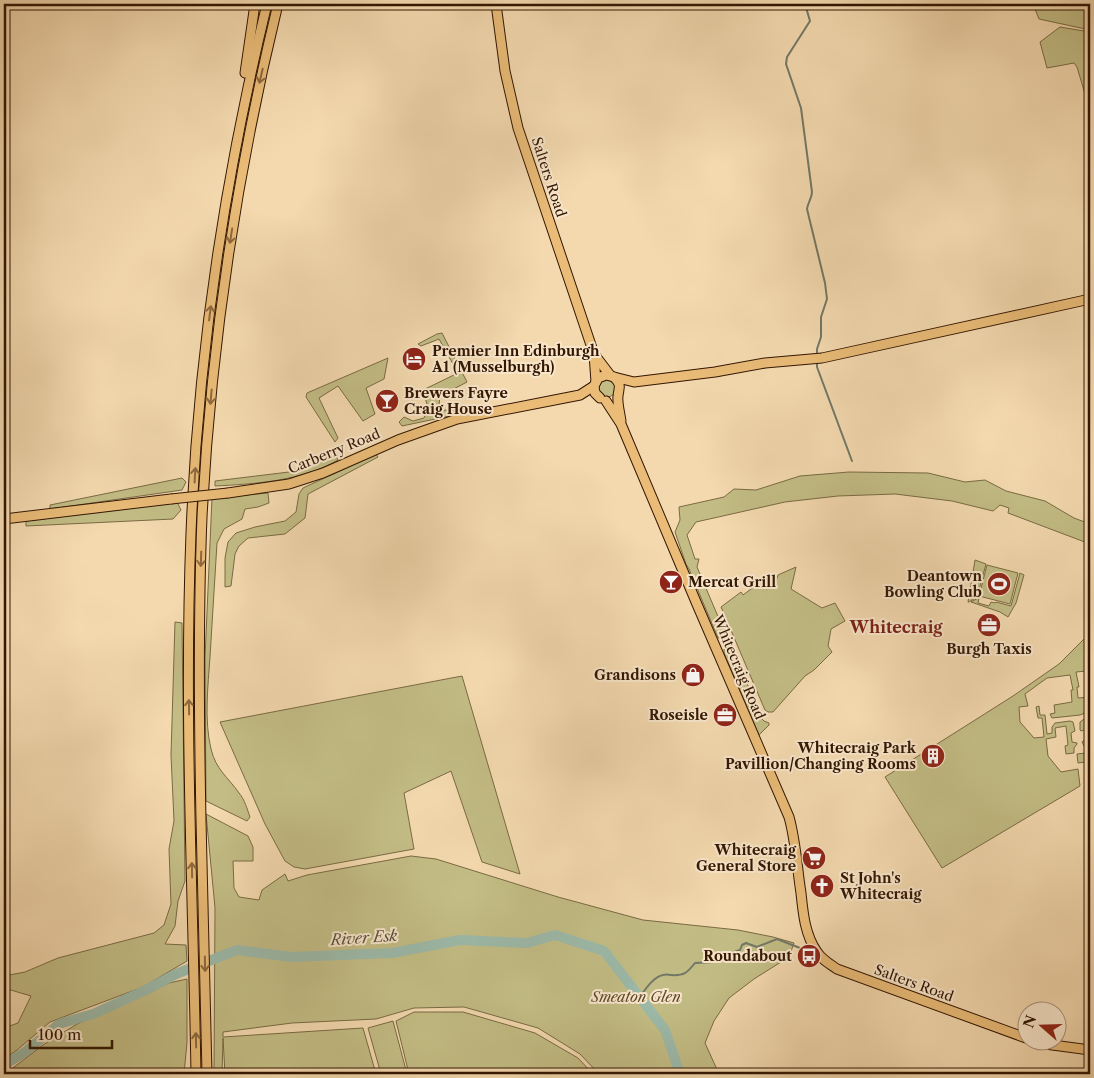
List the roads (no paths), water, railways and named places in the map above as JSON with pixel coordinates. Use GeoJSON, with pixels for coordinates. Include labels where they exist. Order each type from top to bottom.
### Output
{"type":"FeatureCollection","features":[{"type":"Feature","properties":{"kind":"main road"},"geometry":{"type":"LineString","coordinates":[[240,125],[240,109],[255,4]]}},
{"type":"Feature","properties":{"kind":"main road"},"geometry":{"type":"LineString","coordinates":[[196,1074],[188,654],[192,522],[200,397],[211,302],[226,206],[240,125],[267,4]]}},
{"type":"Feature","properties":{"kind":"main road"},"geometry":{"type":"LineString","coordinates":[[207,1074],[199,614],[202,517],[208,424],[220,310],[233,223],[248,138],[278,4]]}},
{"type":"Feature","properties":{"kind":"main road"},"geometry":{"type":"LineString","coordinates":[[272,28],[281,4]]}},
{"type":"Feature","properties":{"kind":"main road","name":"Salters Road"},"geometry":{"type":"LineString","coordinates":[[496,4],[505,70],[518,128],[594,354],[595,384]]}},
{"type":"Feature","properties":{"kind":"main road"},"geometry":{"type":"LineString","coordinates":[[621,424],[603,400],[595,393],[595,384],[602,376],[612,376],[634,382],[822,358],[1090,299]]}},
{"type":"Feature","properties":{"kind":"main road","name":"Salters Road"},"geometry":{"type":"LineString","coordinates":[[594,354],[612,376]]}},
{"type":"Feature","properties":{"kind":"main road"},"geometry":{"type":"LineString","coordinates":[[612,376],[619,384],[621,424]]}},
{"type":"Feature","properties":{"kind":"main road"},"geometry":{"type":"LineString","coordinates":[[603,400],[612,400],[634,382]]}},
{"type":"Feature","properties":{"kind":"main road","name":"Carberry Road"},"geometry":{"type":"LineString","coordinates":[[580,395],[595,384]]}},
{"type":"Feature","properties":{"kind":"main road","name":"Carberry Road"},"geometry":{"type":"LineString","coordinates":[[4,519],[290,484],[398,440],[457,419],[580,395],[603,400]]}},
{"type":"Feature","properties":{"kind":"main road","name":"Whitecraig Road"},"geometry":{"type":"LineString","coordinates":[[621,424],[789,817],[794,840],[804,919],[808,933]]}},
{"type":"Feature","properties":{"kind":"main road","name":"Salters Road"},"geometry":{"type":"LineString","coordinates":[[808,933],[818,954],[823,960],[837,969],[1016,1034]]}},
{"type":"Feature","properties":{"kind":"main road"},"geometry":{"type":"LineString","coordinates":[[1066,1047],[1090,1050]]}},
{"type":"Feature","properties":{"kind":"waterway"},"geometry":{"type":"LineString","coordinates":[[805,4],[810,21],[787,57],[786,64],[801,108],[812,192],[807,209],[825,283],[827,299],[821,317],[821,337],[817,356]]}},
{"type":"Feature","properties":{"kind":"waterway"},"geometry":{"type":"LineString","coordinates":[[817,360],[817,367],[852,461]]}},
{"type":"Feature","properties":{"kind":"waterway","name":"River Esk"},"geometry":{"type":"LineString","coordinates":[[4,1065],[25,1052],[59,1024],[93,1014],[176,974],[237,950],[292,957],[392,953],[460,940],[527,943],[555,935],[604,951],[665,1030],[680,1074]]}},
{"type":"Feature","properties":{"kind":"waterway"},"geometry":{"type":"LineString","coordinates":[[639,998],[649,984],[659,976],[682,974],[695,963],[714,962],[719,957],[740,950],[742,945],[746,943],[757,947],[777,939],[800,948]]}},
{"type":"Feature","properties":{"kind":"place","name":"Premier Inn Edinburgh A1 (Musselburgh)"},"geometry":{"type":"Point","coordinates":[414,359]}},
{"type":"Feature","properties":{"kind":"place","name":"Brewers Fayre Craig House"},"geometry":{"type":"Point","coordinates":[387,401]}},
{"type":"Feature","properties":{"kind":"place","name":"Mercat Grill"},"geometry":{"type":"Point","coordinates":[671,582]}},
{"type":"Feature","properties":{"kind":"place","name":"Deantown Bowling Club"},"geometry":{"type":"Point","coordinates":[999,584]}},
{"type":"Feature","properties":{"kind":"place","name":"Burgh Taxis"},"geometry":{"type":"Point","coordinates":[989,625]}},
{"type":"Feature","properties":{"kind":"place","name":"Grandisons"},"geometry":{"type":"Point","coordinates":[693,675]}},
{"type":"Feature","properties":{"kind":"place","name":"Roseisle"},"geometry":{"type":"Point","coordinates":[725,715]}},
{"type":"Feature","properties":{"kind":"place","name":"Whitecraig Park Pavillion/Changing Rooms"},"geometry":{"type":"Point","coordinates":[933,756]}},
{"type":"Feature","properties":{"kind":"place","name":"Whitecraig General Store"},"geometry":{"type":"Point","coordinates":[814,858]}},
{"type":"Feature","properties":{"kind":"place","name":"St John's Whitecraig"},"geometry":{"type":"Point","coordinates":[822,886]}},
{"type":"Feature","properties":{"kind":"place","name":"Roundabout"},"geometry":{"type":"Point","coordinates":[809,956]}},
{"type":"Feature","properties":{"kind":"district","name":"Whitecraig"},"geometry":{"type":"Point","coordinates":[896,627]}},
{"type":"Feature","properties":{"kind":"park label","name":"Smeaton Glen"},"geometry":{"type":"Point","coordinates":[636,997]}}]}
